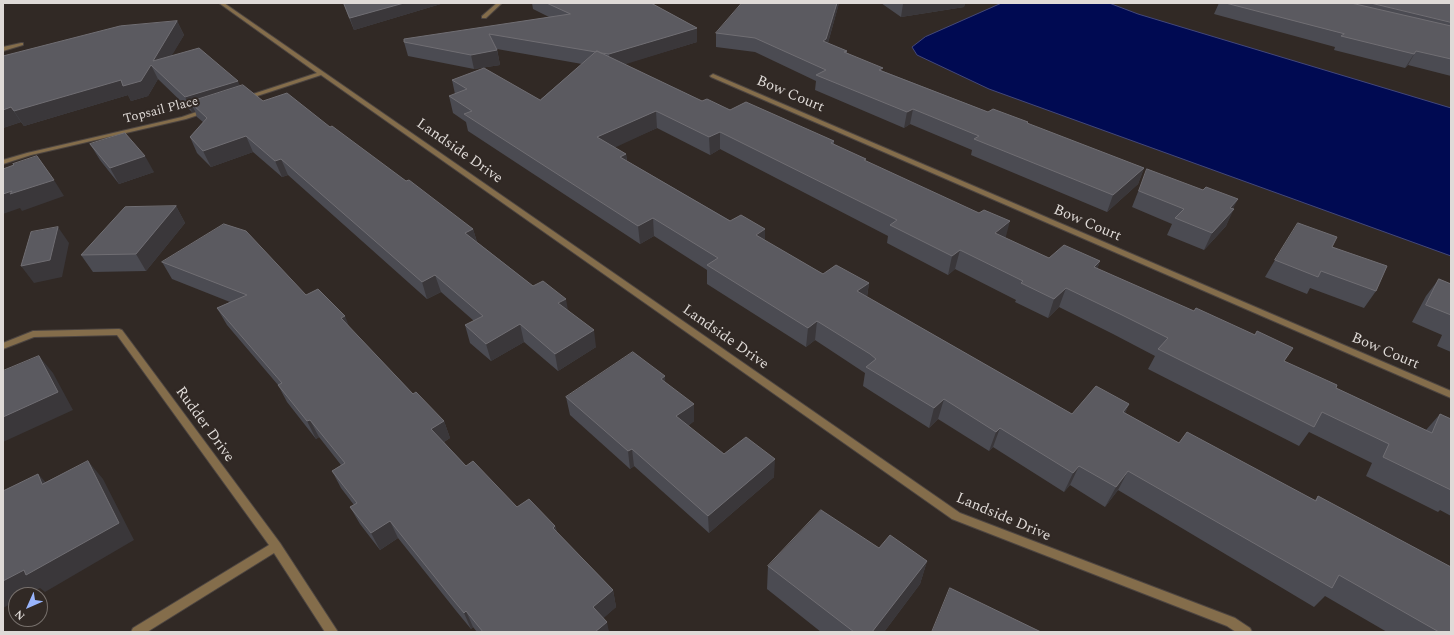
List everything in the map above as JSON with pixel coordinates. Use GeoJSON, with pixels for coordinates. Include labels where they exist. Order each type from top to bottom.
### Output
{"type":"FeatureCollection","features":[{"type":"Feature","properties":{"kind":"street","name":"Landside Drive"},"geometry":{"type":"LineString","coordinates":[[221,3],[956,516],[1232,622],[1246,632]]}},
{"type":"Feature","properties":{"kind":"street"},"geometry":{"type":"LineString","coordinates":[[484,17],[500,3]]}},
{"type":"Feature","properties":{"kind":"street"},"geometry":{"type":"LineString","coordinates":[[3,49],[21,44]]}},
{"type":"Feature","properties":{"kind":"street"},"geometry":{"type":"LineString","coordinates":[[242,99],[322,73]]}},
{"type":"Feature","properties":{"kind":"street","name":"Bow Court"},"geometry":{"type":"LineString","coordinates":[[713,76],[1451,395]]}},
{"type":"Feature","properties":{"kind":"street","name":"Topsail Place"},"geometry":{"type":"LineString","coordinates":[[3,162],[29,154],[184,118],[213,108]]}},
{"type":"Feature","properties":{"kind":"street","name":"Rudder Drive"},"geometry":{"type":"LineString","coordinates":[[3,346],[33,334],[119,332],[276,546],[332,632]]}},
{"type":"Feature","properties":{"kind":"street"},"geometry":{"type":"LineString","coordinates":[[137,632],[276,546]]}},
{"type":"Feature","properties":{"kind":"shaded area"},"geometry":{"type":"Polygon","coordinates":[[[1002,3],[1109,3],[1138,14],[1451,108],[1451,256],[989,89],[917,55],[912,47],[925,37],[1002,3]]]}},
{"type":"Feature","properties":{"kind":"building"},"geometry":{"type":"Polygon","coordinates":[[[344,3],[404,3],[350,18],[344,3]]]}},
{"type":"Feature","properties":{"kind":"building"},"geometry":{"type":"Polygon","coordinates":[[[547,3],[651,3],[697,28],[609,54],[489,34],[497,50],[471,55],[404,42],[404,39],[570,14],[547,3]]]}},
{"type":"Feature","properties":{"kind":"building"},"geometry":{"type":"Polygon","coordinates":[[[742,3],[837,3],[826,39],[823,41],[847,51],[844,52],[883,68],[879,70],[988,112],[993,109],[1144,168],[1113,195],[974,139],[979,136],[913,109],[907,112],[816,75],[826,70],[755,38],[716,33],[742,3]]]}},
{"type":"Feature","properties":{"kind":"building"},"geometry":{"type":"Polygon","coordinates":[[[1226,3],[1351,3],[1451,26],[1451,59],[1416,51],[1414,54],[1341,36],[1344,34],[1226,3]]]}},
{"type":"Feature","properties":{"kind":"building"},"geometry":{"type":"Polygon","coordinates":[[[1371,3],[1451,3],[1451,22],[1371,3]]]}},
{"type":"Feature","properties":{"kind":"building"},"geometry":{"type":"Polygon","coordinates":[[[177,21],[153,61],[199,48],[238,81],[185,97],[151,65],[141,81],[123,86],[121,80],[14,111],[11,107],[3,110],[3,56],[120,26],[177,21]]]}},
{"type":"Feature","properties":{"kind":"building"},"geometry":{"type":"Polygon","coordinates":[[[597,51],[702,101],[707,99],[730,110],[746,102],[834,141],[831,143],[866,159],[864,160],[979,213],[984,210],[1010,221],[995,233],[1049,258],[1064,245],[1100,261],[1094,267],[1194,311],[1196,308],[1255,335],[1257,331],[1293,348],[1284,361],[1337,385],[1336,388],[1432,433],[1440,414],[1451,419],[1451,490],[1383,457],[1389,444],[1322,412],[1314,427],[1158,349],[1168,338],[1122,315],[1066,288],[1054,299],[1021,283],[1023,281],[960,250],[952,256],[890,225],[897,220],[720,132],[709,137],[656,111],[597,137],[626,154],[620,157],[730,221],[741,215],[765,229],[756,235],[823,274],[836,265],[869,283],[857,291],[1072,414],[1096,386],[1129,404],[1123,412],[1179,443],[1187,432],[1316,501],[1318,496],[1451,567],[1451,632],[1439,632],[1339,575],[1332,588],[1128,471],[1116,487],[1079,466],[1073,473],[1000,428],[996,432],[944,399],[934,408],[866,367],[876,359],[870,354],[817,321],[808,328],[707,265],[718,258],[653,218],[638,226],[464,114],[472,111],[449,96],[467,89],[452,80],[484,68],[540,100],[597,51]]]}},
{"type":"Feature","properties":{"kind":"building"},"geometry":{"type":"Polygon","coordinates":[[[243,85],[263,101],[287,93],[330,127],[332,126],[406,181],[409,180],[473,229],[465,233],[533,286],[543,281],[566,299],[558,303],[594,330],[555,354],[520,324],[486,344],[465,325],[483,316],[435,275],[422,282],[281,159],[275,161],[246,136],[203,151],[190,137],[207,118],[190,102],[243,85]]]}},
{"type":"Feature","properties":{"kind":"building"},"geometry":{"type":"Polygon","coordinates":[[[125,133],[145,156],[110,168],[90,144],[125,133]]]}},
{"type":"Feature","properties":{"kind":"building"},"geometry":{"type":"Polygon","coordinates":[[[37,156],[54,180],[10,194],[12,191],[3,194],[3,169],[37,156]]]}},
{"type":"Feature","properties":{"kind":"building"},"geometry":{"type":"Polygon","coordinates":[[[1147,169],[1203,190],[1206,187],[1238,199],[1230,208],[1234,209],[1212,233],[1175,218],[1184,209],[1139,191],[1147,169]]]}},
{"type":"Feature","properties":{"kind":"building"},"geometry":{"type":"Polygon","coordinates":[[[176,206],[136,254],[81,255],[125,207],[176,206]]]}},
{"type":"Feature","properties":{"kind":"building"},"geometry":{"type":"Polygon","coordinates":[[[1298,223],[1337,237],[1332,247],[1387,266],[1376,291],[1321,271],[1318,277],[1275,260],[1298,223]]]}},
{"type":"Feature","properties":{"kind":"building"},"geometry":{"type":"Polygon","coordinates":[[[224,224],[246,231],[306,295],[318,289],[345,316],[341,318],[413,394],[416,392],[444,421],[431,429],[466,466],[473,461],[517,507],[529,499],[555,526],[553,528],[613,590],[593,607],[607,622],[595,632],[483,632],[466,611],[464,613],[390,521],[371,533],[350,507],[357,503],[332,471],[345,463],[310,420],[307,421],[278,385],[282,383],[217,308],[247,295],[162,262],[224,224]]]}},
{"type":"Feature","properties":{"kind":"building"},"geometry":{"type":"Polygon","coordinates":[[[58,227],[50,260],[21,266],[31,232],[58,227]]]}},
{"type":"Feature","properties":{"kind":"building"},"geometry":{"type":"Polygon","coordinates":[[[1439,279],[1451,284],[1451,315],[1426,305],[1439,279]]]}},
{"type":"Feature","properties":{"kind":"building"},"geometry":{"type":"Polygon","coordinates":[[[633,352],[665,376],[661,379],[694,404],[676,416],[724,454],[746,437],[775,459],[708,516],[632,449],[628,451],[566,397],[633,352]]]}},
{"type":"Feature","properties":{"kind":"building"},"geometry":{"type":"Polygon","coordinates":[[[39,356],[58,392],[3,417],[3,371],[39,356]]]}},
{"type":"Feature","properties":{"kind":"building"},"geometry":{"type":"Polygon","coordinates":[[[88,461],[119,523],[26,575],[24,570],[3,581],[3,491],[38,474],[42,484],[88,461]]]}},
{"type":"Feature","properties":{"kind":"building"},"geometry":{"type":"Polygon","coordinates":[[[821,510],[879,548],[890,535],[927,561],[872,632],[854,632],[768,566],[821,510]]]}},
{"type":"Feature","properties":{"kind":"building"},"geometry":{"type":"Polygon","coordinates":[[[950,588],[1041,632],[932,632],[950,588]]]}}]}
